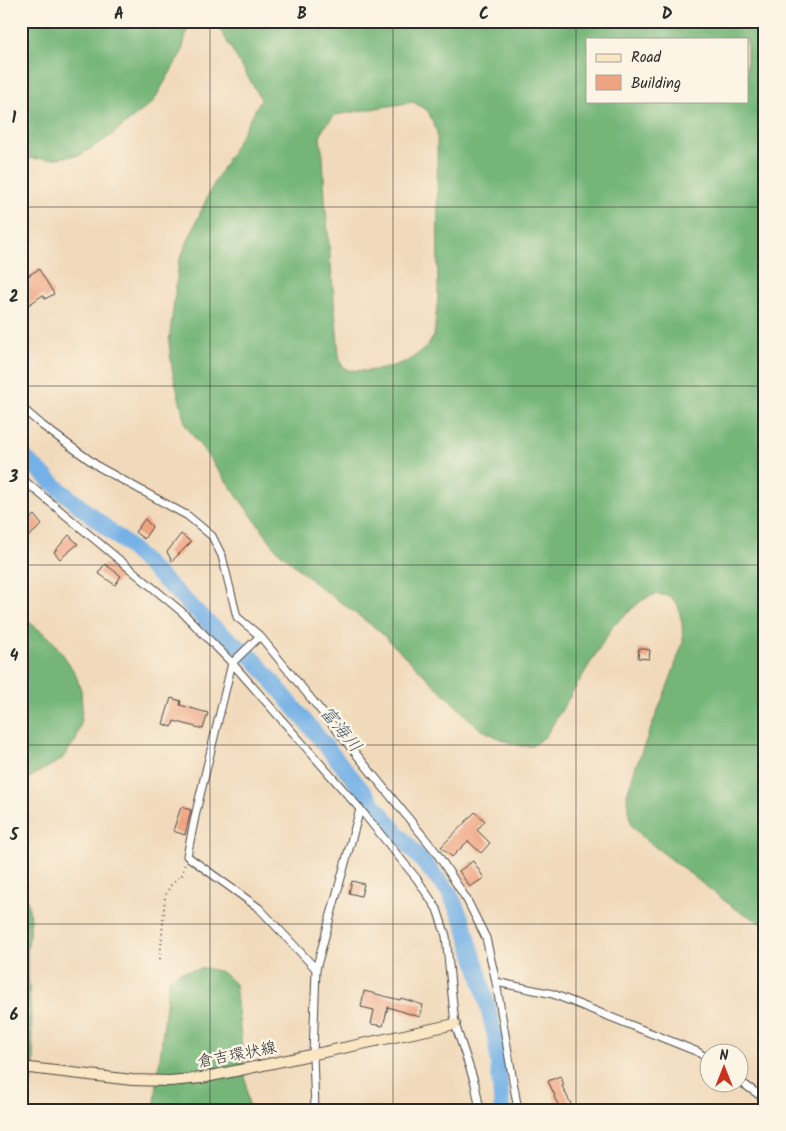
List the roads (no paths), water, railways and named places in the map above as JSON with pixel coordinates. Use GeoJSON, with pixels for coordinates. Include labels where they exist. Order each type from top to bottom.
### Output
{"type":"FeatureCollection","features":[{"type":"Feature","properties":{"kind":"main road","name":"倉吉環状線"},"geometry":{"type":"LineString","coordinates":[[21,1067],[132,1080],[170,1081],[201,1078],[455,1024]]}},
{"type":"Feature","properties":{"kind":"street"},"geometry":{"type":"LineString","coordinates":[[21,407],[43,426],[99,467],[188,516],[212,536],[222,556],[237,617],[258,637],[436,852],[467,900],[486,938],[496,982],[518,1110]]}},
{"type":"Feature","properties":{"kind":"street"},"geometry":{"type":"LineString","coordinates":[[21,478],[182,612],[234,662],[360,809],[417,879],[437,910],[446,936],[455,1024],[475,1084],[480,1110]]}},
{"type":"Feature","properties":{"kind":"street"},"geometry":{"type":"LineString","coordinates":[[258,637],[234,662],[196,812],[187,856],[259,908],[316,969]]}},
{"type":"Feature","properties":{"kind":"street"},"geometry":{"type":"LineString","coordinates":[[315,1110],[313,1055],[316,969],[360,809]]}},
{"type":"Feature","properties":{"kind":"street"},"geometry":{"type":"LineString","coordinates":[[496,982],[553,994],[698,1052]]}},
{"type":"Feature","properties":{"kind":"street"},"geometry":{"type":"LineString","coordinates":[[748,1087],[765,1100]]}},
{"type":"Feature","properties":{"kind":"waterway","name":"富海川"},"geometry":{"type":"LineString","coordinates":[[21,454],[59,489],[125,543],[211,625],[254,659],[401,837],[449,892],[463,922],[480,976],[496,1040],[502,1110]]}}]}
